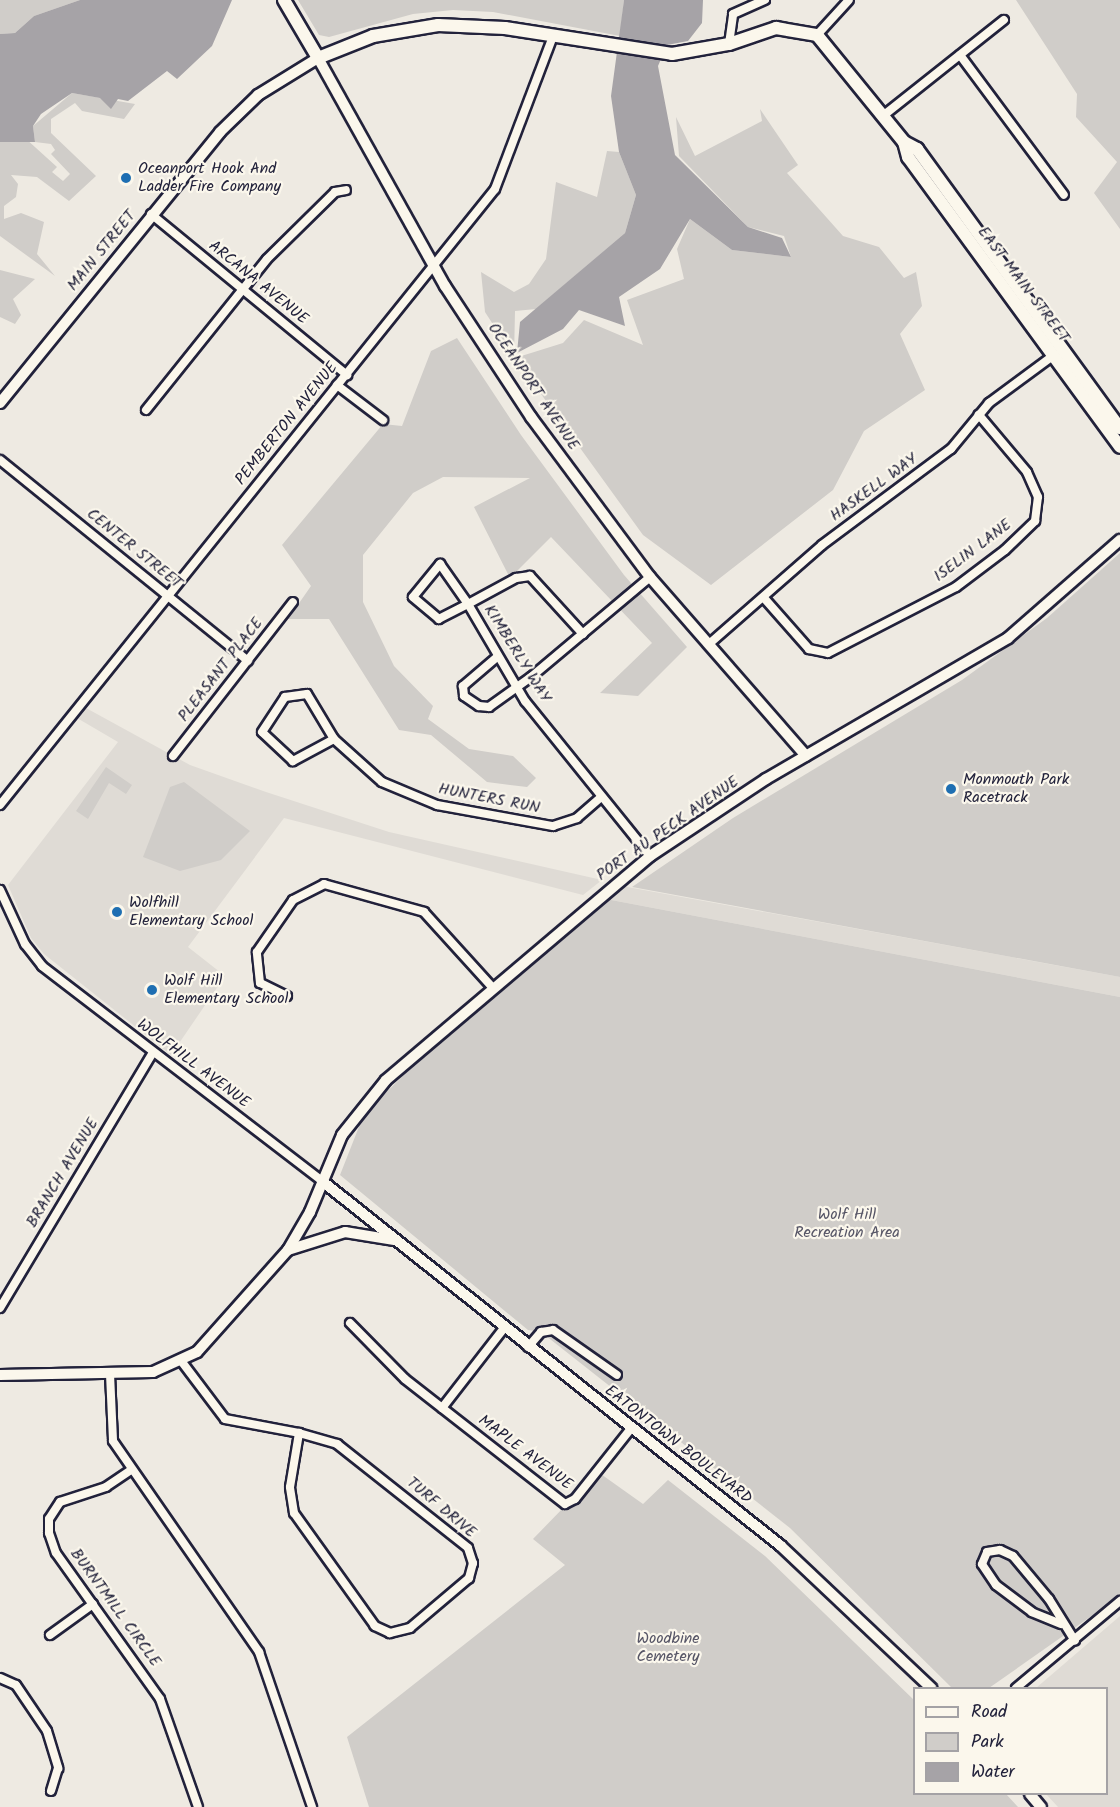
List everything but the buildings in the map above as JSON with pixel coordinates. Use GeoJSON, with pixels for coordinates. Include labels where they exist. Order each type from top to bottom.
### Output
{"type":"FeatureCollection","features":[{"type":"Feature","properties":{"kind":"main road","name":"OCEANPORT AVENUE"},"geometry":{"type":"LineString","coordinates":[[284,0],[318,58]]}},
{"type":"Feature","properties":{"kind":"main road"},"geometry":{"type":"LineString","coordinates":[[318,58],[373,36],[438,25],[553,36],[663,54],[729,44],[786,27],[817,35]]}},
{"type":"Feature","properties":{"kind":"main road","name":"EAST MAIN STREET"},"geometry":{"type":"LineString","coordinates":[[817,35],[904,142],[908,157],[1120,447]]}},
{"type":"Feature","properties":{"kind":"main road","name":"EAST MAIN STREET"},"geometry":{"type":"LineString","coordinates":[[904,142],[917,149],[1120,428]]}},
{"type":"Feature","properties":{"kind":"street"},"geometry":{"type":"LineString","coordinates":[[729,44],[733,14],[765,0]]}},
{"type":"Feature","properties":{"kind":"street"},"geometry":{"type":"LineString","coordinates":[[817,35],[849,0]]}},
{"type":"Feature","properties":{"kind":"street"},"geometry":{"type":"LineString","coordinates":[[884,115],[1004,20]]}},
{"type":"Feature","properties":{"kind":"street","name":"PEMBERTON AVENUE"},"geometry":{"type":"LineString","coordinates":[[0,805],[499,182],[553,36]]}},
{"type":"Feature","properties":{"kind":"street"},"geometry":{"type":"LineString","coordinates":[[960,55],[1064,195]]}},
{"type":"Feature","properties":{"kind":"street","name":"MAIN STREET"},"geometry":{"type":"LineString","coordinates":[[0,403],[151,214],[240,111],[295,69],[318,58]]}},
{"type":"Feature","properties":{"kind":"street","name":"OCEANPORT AVENUE"},"geometry":{"type":"LineString","coordinates":[[318,58],[433,266],[531,417],[650,577],[806,756]]}},
{"type":"Feature","properties":{"kind":"street"},"geometry":{"type":"LineString","coordinates":[[146,410],[242,289],[335,192],[346,190]]}},
{"type":"Feature","properties":{"kind":"street","name":"ARCANA AVENUE"},"geometry":{"type":"LineString","coordinates":[[151,214],[346,375]]}},
{"type":"Feature","properties":{"kind":"street","name":"HASKELL WAY"},"geometry":{"type":"LineString","coordinates":[[709,644],[822,545],[951,449],[979,415],[1054,355]]}},
{"type":"Feature","properties":{"kind":"street"},"geometry":{"type":"LineString","coordinates":[[337,385],[383,420]]}},
{"type":"Feature","properties":{"kind":"street","name":"ISELIN LANE"},"geometry":{"type":"LineString","coordinates":[[764,598],[809,649],[828,653],[956,587],[1005,550],[1035,521],[1038,497],[1021,464],[979,415]]}},
{"type":"Feature","properties":{"kind":"street","name":"CENTER STREET"},"geometry":{"type":"LineString","coordinates":[[0,460],[248,660]]}},
{"type":"Feature","properties":{"kind":"street","name":"PORT AU PECK AVENUE"},"geometry":{"type":"LineString","coordinates":[[288,1250],[342,1135],[367,1099],[493,988],[650,856],[806,756],[1008,638],[1120,540]]}},
{"type":"Feature","properties":{"kind":"street"},"geometry":{"type":"LineString","coordinates":[[443,564],[468,604],[434,618],[413,597],[429,572],[443,564]]}},
{"type":"Feature","properties":{"kind":"street","name":"KIMBERLY WAY"},"geometry":{"type":"LineString","coordinates":[[583,634],[534,579],[523,576],[468,604],[497,657],[517,687],[601,797],[650,856]]}},
{"type":"Feature","properties":{"kind":"street"},"geometry":{"type":"LineString","coordinates":[[497,657],[468,678],[464,696],[484,708],[517,687],[650,577]]}},
{"type":"Feature","properties":{"kind":"street","name":"PLEASANT PLACE"},"geometry":{"type":"LineString","coordinates":[[173,756],[293,602]]}},
{"type":"Feature","properties":{"kind":"street","name":"HUNTERS RUN"},"geometry":{"type":"LineString","coordinates":[[334,739],[297,761],[262,732],[285,697],[307,694],[334,739],[369,773],[425,802],[549,826],[577,818],[601,797]]}},
{"type":"Feature","properties":{"kind":"street"},"geometry":{"type":"LineString","coordinates":[[287,996],[260,983],[256,952],[293,900],[324,884],[424,912],[493,988]]}},
{"type":"Feature","properties":{"kind":"street","name":"WOLFHILL AVENUE"},"geometry":{"type":"LineString","coordinates":[[0,891],[25,944],[42,966],[322,1181],[394,1240]]}},
{"type":"Feature","properties":{"kind":"street","name":"BRANCH AVENUE"},"geometry":{"type":"LineString","coordinates":[[0,1308],[153,1052]]}},
{"type":"Feature","properties":{"kind":"street"},"geometry":{"type":"LineString","coordinates":[[0,1374],[153,1372],[182,1362],[209,1340],[288,1250],[345,1232],[394,1240]]}},
{"type":"Feature","properties":{"kind":"street","name":"EATONTOWN BOULEVARD"},"geometry":{"type":"LineString","coordinates":[[394,1240],[782,1546],[929,1687]]}},
{"type":"Feature","properties":{"kind":"street"},"geometry":{"type":"LineString","coordinates":[[350,1323],[442,1408],[504,1328]]}},
{"type":"Feature","properties":{"kind":"street"},"geometry":{"type":"LineString","coordinates":[[528,1347],[541,1332],[553,1330],[616,1376]]}},
{"type":"Feature","properties":{"kind":"street","name":"TURF DRIVE"},"geometry":{"type":"LineString","coordinates":[[182,1362],[225,1419],[298,1433],[336,1443],[468,1548],[473,1563],[469,1578],[405,1631],[390,1633],[375,1626],[294,1514],[290,1487],[298,1433]]}},
{"type":"Feature","properties":{"kind":"street"},"geometry":{"type":"LineString","coordinates":[[110,1374],[111,1436],[131,1470],[259,1652],[312,1807]]}},
{"type":"Feature","properties":{"kind":"street","name":"MAPLE AVENUE"},"geometry":{"type":"LineString","coordinates":[[442,1408],[565,1504],[575,1499],[632,1427]]}},
{"type":"Feature","properties":{"kind":"street","name":"BURNTMILL CIRCLE"},"geometry":{"type":"LineString","coordinates":[[131,1470],[106,1487],[67,1497],[49,1519],[53,1548],[160,1699],[198,1807]]}},
{"type":"Feature","properties":{"kind":"street"},"geometry":{"type":"LineString","coordinates":[[1061,1624],[1032,1612],[996,1584],[982,1564],[987,1552],[1000,1550],[1013,1556],[1049,1599],[1061,1624],[1075,1641]]}},
{"type":"Feature","properties":{"kind":"street"},"geometry":{"type":"LineString","coordinates":[[1018,1687],[1120,1601]]}},
{"type":"Feature","properties":{"kind":"street"},"geometry":{"type":"LineString","coordinates":[[50,1635],[93,1604]]}},
{"type":"Feature","properties":{"kind":"street"},"geometry":{"type":"LineString","coordinates":[[1,1677],[16,1685],[47,1731],[58,1768],[51,1791]]}},
{"type":"Feature","properties":{"kind":"street"},"geometry":{"type":"LineString","coordinates":[[1031,1795],[1041,1807]]}},
{"type":"Feature","properties":{"kind":"shaded area","name":"Wolfhill Elementary School"},"geometry":{"type":"Polygon","coordinates":[[[86,708],[190,765],[266,792],[389,832],[602,880],[583,895],[284,818],[188,947],[225,976],[171,1055],[44,954],[31,938],[8,885],[118,742],[77,718],[86,708]]]}},
{"type":"Feature","properties":{"kind":"shaded area"},"geometry":{"type":"Polygon","coordinates":[[[622,886],[1120,977],[1120,997],[606,899],[622,886]]]}},
{"type":"Feature","properties":{"kind":"shaded area"},"geometry":{"type":"Polygon","coordinates":[[[1120,1616],[1120,1807],[1058,1807],[1047,1795],[1108,1795],[1108,1687],[1037,1687],[1120,1616]]]}},
{"type":"Feature","properties":{"kind":"green space"},"geometry":{"type":"Polygon","coordinates":[[[0,0],[80,0],[34,16],[15,33],[0,34],[0,0]]]}},
{"type":"Feature","properties":{"kind":"green space"},"geometry":{"type":"Polygon","coordinates":[[[298,0],[624,0],[620,36],[493,12],[453,10],[413,14],[329,37],[319,35],[298,0]]]}},
{"type":"Feature","properties":{"kind":"green space"},"geometry":{"type":"Polygon","coordinates":[[[1016,0],[1120,0],[1120,229],[1094,193],[1117,162],[1076,117],[1077,94],[1016,0]]]}},
{"type":"Feature","properties":{"kind":"green space"},"geometry":{"type":"Polygon","coordinates":[[[72,93],[135,104],[124,119],[82,111],[75,103],[51,119],[51,133],[96,176],[69,201],[37,177],[11,175],[18,184],[16,197],[4,206],[4,219],[21,213],[44,222],[37,254],[55,276],[0,236],[0,142],[25,138],[57,167],[52,172],[63,181],[70,174],[51,154],[55,150],[51,144],[35,142],[33,126],[72,93]]]}},
{"type":"Feature","properties":{"kind":"green space"},"geometry":{"type":"Polygon","coordinates":[[[760,109],[798,165],[787,173],[843,236],[879,247],[904,278],[916,272],[922,306],[900,334],[925,390],[864,431],[833,490],[711,585],[643,535],[515,358],[563,343],[584,320],[643,345],[627,300],[684,279],[677,249],[690,219],[732,250],[791,257],[784,236],[748,227],[679,156],[676,117],[695,156],[762,121],[760,109]]]}},
{"type":"Feature","properties":{"kind":"green space"},"geometry":{"type":"Polygon","coordinates":[[[607,151],[619,152],[636,195],[625,233],[536,309],[515,311],[514,357],[485,312],[481,272],[514,292],[529,284],[546,259],[556,182],[597,197],[607,151]]]}},
{"type":"Feature","properties":{"kind":"green space"},"geometry":{"type":"Polygon","coordinates":[[[0,270],[35,279],[13,299],[21,315],[15,324],[0,317],[0,270]]]}},
{"type":"Feature","properties":{"kind":"green space"},"geometry":{"type":"Polygon","coordinates":[[[457,338],[521,435],[624,575],[687,647],[638,696],[600,693],[652,643],[551,537],[510,578],[474,507],[530,478],[443,477],[413,493],[363,555],[363,602],[394,666],[433,706],[428,719],[469,749],[513,756],[536,778],[527,787],[487,782],[431,735],[399,730],[329,619],[288,619],[311,586],[282,545],[383,424],[402,426],[431,351],[457,338]]]}},
{"type":"Feature","properties":{"kind":"green space","name":"Monmouth Park Racetrack"},"geometry":{"type":"Polygon","coordinates":[[[1120,553],[1120,977],[632,887],[733,818],[962,680],[1047,618],[1120,553]]]}},
{"type":"Feature","properties":{"kind":"green space"},"geometry":{"type":"Polygon","coordinates":[[[106,767],[132,785],[126,794],[109,783],[88,819],[76,811],[106,767]]]}},
{"type":"Feature","properties":{"kind":"green space"},"geometry":{"type":"Polygon","coordinates":[[[184,782],[250,831],[221,860],[180,871],[143,857],[170,787],[184,782]]]}},
{"type":"Feature","properties":{"kind":"green space","name":"Wolf Hill Recreation Area"},"geometry":{"type":"Polygon","coordinates":[[[606,899],[1120,997],[1120,1596],[990,1687],[951,1687],[790,1528],[541,1332],[528,1330],[340,1175],[364,1114],[457,1023],[606,899]]]}},
{"type":"Feature","properties":{"kind":"green space","name":"Woodbine Cemetery"},"geometry":{"type":"Polygon","coordinates":[[[598,1472],[643,1504],[668,1480],[765,1556],[913,1699],[913,1795],[1007,1795],[1018,1807],[369,1807],[347,1737],[565,1565],[533,1539],[598,1472]]]}},
{"type":"Feature","properties":{"kind":"water"},"geometry":{"type":"Polygon","coordinates":[[[80,0],[232,0],[212,46],[177,79],[167,71],[128,101],[118,99],[111,109],[100,98],[72,93],[41,114],[33,126],[35,142],[0,142],[0,34],[15,33],[34,16],[80,0]]]}},
{"type":"Feature","properties":{"kind":"water"},"geometry":{"type":"Polygon","coordinates":[[[624,0],[703,0],[702,23],[688,41],[667,45],[658,66],[675,155],[748,227],[782,238],[791,257],[732,250],[690,219],[660,269],[619,297],[625,326],[579,310],[563,329],[517,353],[520,322],[625,233],[636,195],[619,152],[611,96],[624,0]]]}},
{"type":"Feature","properties":{"kind":"place","name":"Oceanport Hook And Ladder Fire Company"},"geometry":{"type":"Point","coordinates":[126,178]}},
{"type":"Feature","properties":{"kind":"place","name":"Monmouth Park Racetrack"},"geometry":{"type":"Point","coordinates":[951,789]}},
{"type":"Feature","properties":{"kind":"place","name":"Wolfhill Elementary School"},"geometry":{"type":"Point","coordinates":[117,912]}},
{"type":"Feature","properties":{"kind":"place","name":"Wolf Hill Elementary School"},"geometry":{"type":"Point","coordinates":[152,990]}}]}
